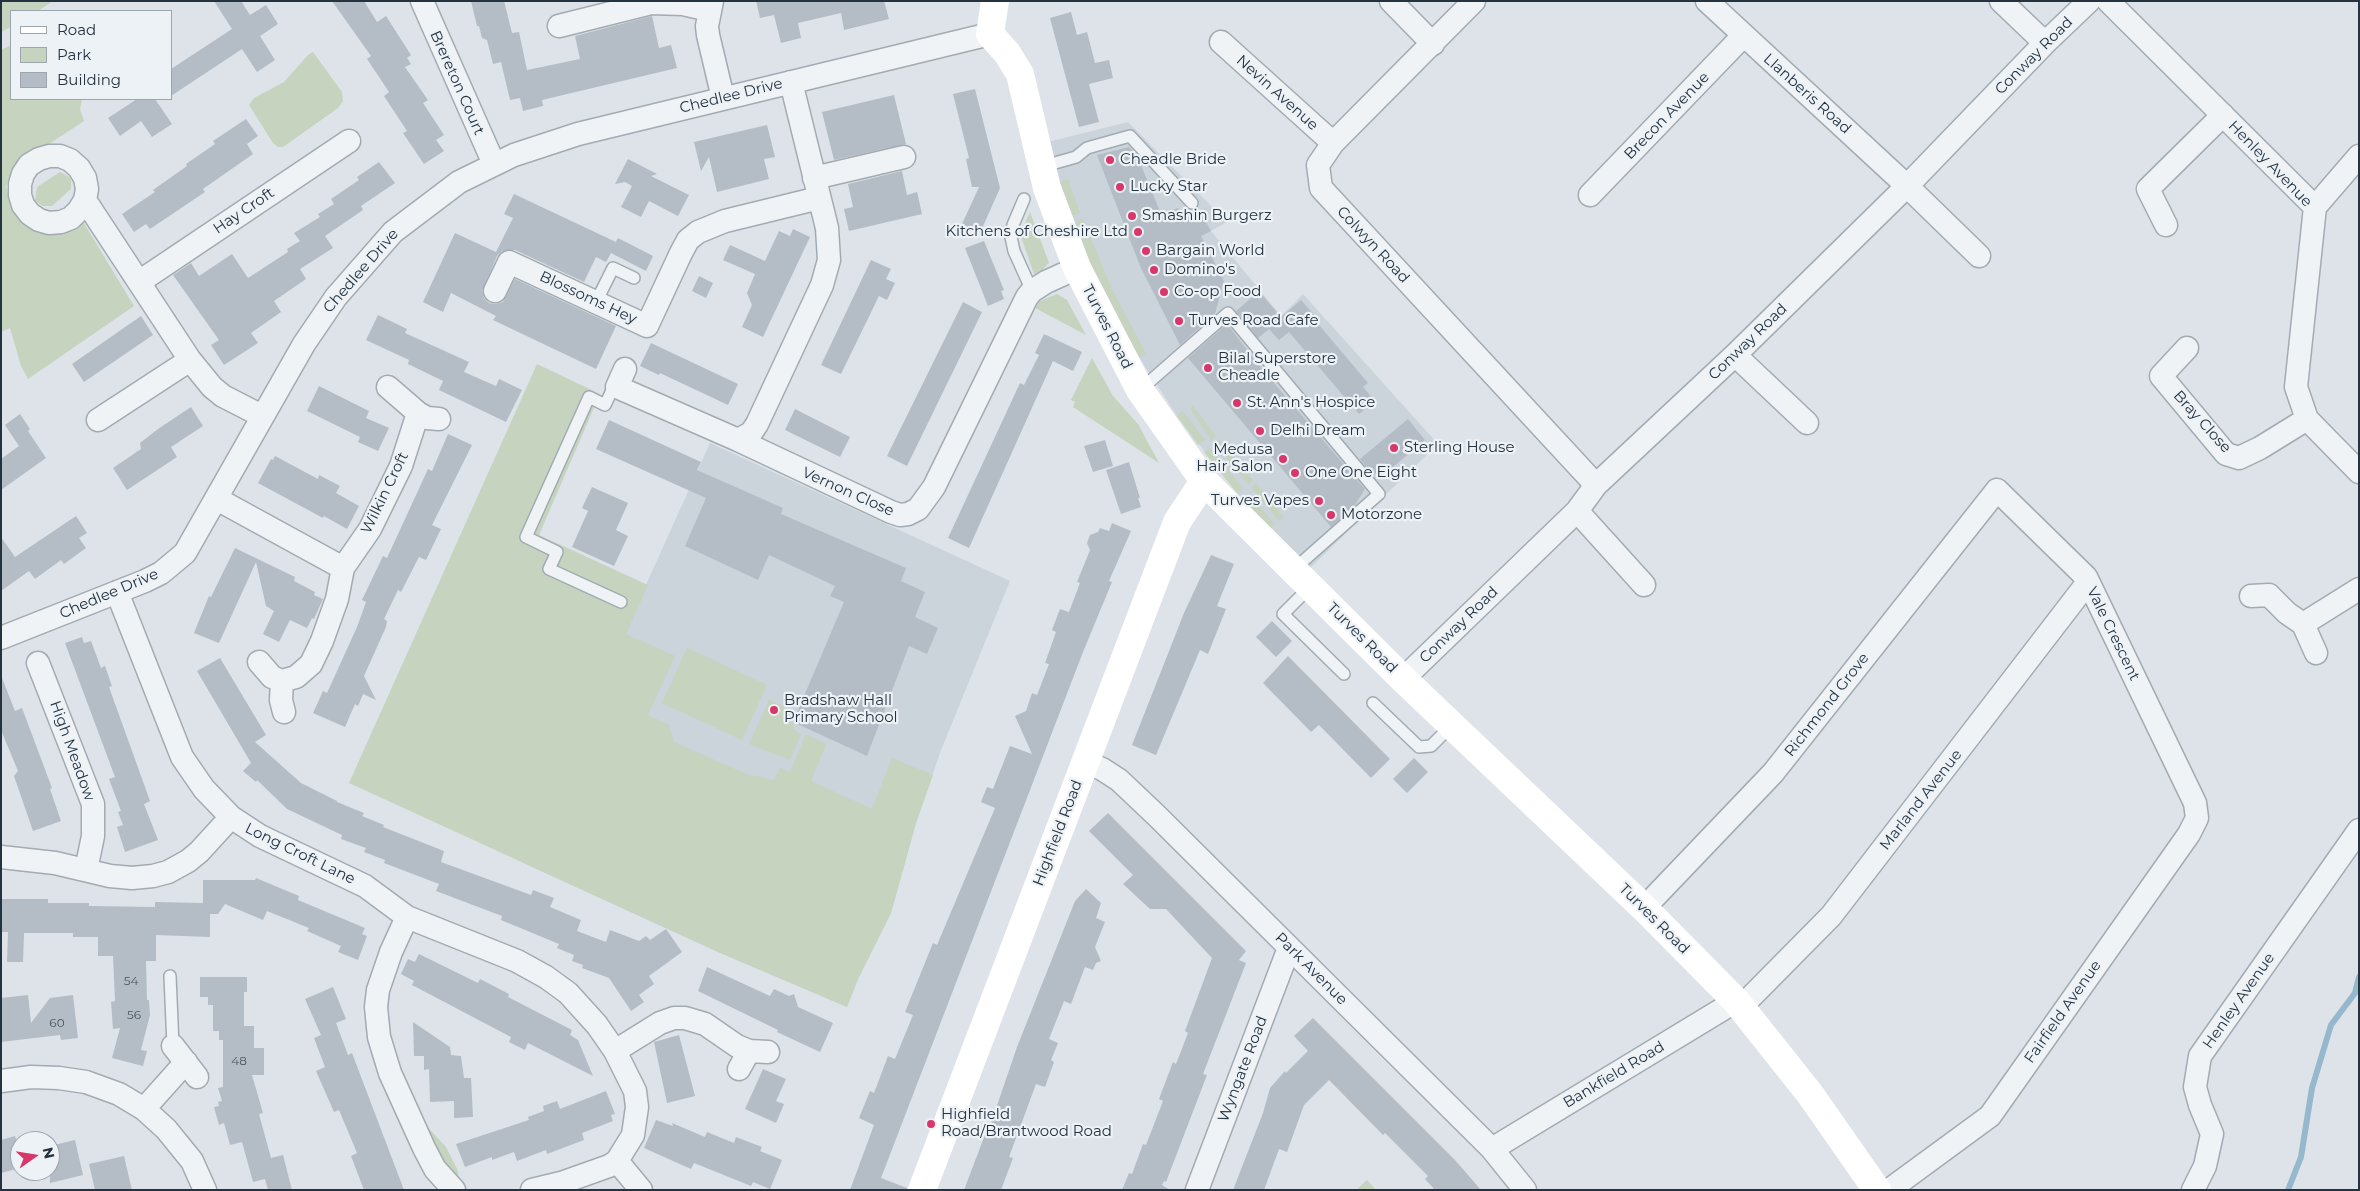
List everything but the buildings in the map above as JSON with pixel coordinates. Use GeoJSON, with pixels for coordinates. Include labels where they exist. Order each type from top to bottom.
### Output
{"type":"FeatureCollection","features":[{"type":"Feature","properties":{"kind":"street","name":"Brereton Court"},"geometry":{"type":"LineString","coordinates":[[422,1],[494,164]]}},
{"type":"Feature","properties":{"kind":"street"},"geometry":{"type":"LineString","coordinates":[[990,34],[995,1]]}},
{"type":"Feature","properties":{"kind":"street"},"geometry":{"type":"LineString","coordinates":[[1391,1],[1433,44]]}},
{"type":"Feature","properties":{"kind":"street","name":"Colwyn Road"},"geometry":{"type":"LineString","coordinates":[[1474,1],[1333,143],[1318,164],[1320,188],[1596,485]]}},
{"type":"Feature","properties":{"kind":"street","name":"Llanberis Road"},"geometry":{"type":"LineString","coordinates":[[1707,1],[1907,186],[1979,256]]}},
{"type":"Feature","properties":{"kind":"street"},"geometry":{"type":"LineString","coordinates":[[2001,1],[2045,43]]}},
{"type":"Feature","properties":{"kind":"street","name":"Conway Road"},"geometry":{"type":"LineString","coordinates":[[1404,679],[1577,511],[1596,485],[1735,355],[1907,186],[2045,43],[2089,1]]}},
{"type":"Feature","properties":{"kind":"street","name":"Henley Avenue"},"geometry":{"type":"LineString","coordinates":[[2108,1],[2315,207],[2296,387],[2307,419],[2359,472]]}},
{"type":"Feature","properties":{"kind":"street"},"geometry":{"type":"LineString","coordinates":[[559,26],[651,3],[710,6],[707,26],[709,43],[723,98]]}},
{"type":"Feature","properties":{"kind":"street","name":"Chedlee Drive"},"geometry":{"type":"LineString","coordinates":[[1,638],[117,592],[160,573],[175,562],[194,541],[262,416],[320,319],[376,249],[433,200],[459,182],[494,164],[560,139],[990,34]]}},
{"type":"Feature","properties":{"kind":"street","name":"Turves Road"},"geometry":{"type":"LineString","coordinates":[[990,34],[1007,53],[1020,74],[1041,167],[1059,224],[1077,268],[1140,390],[1204,482],[1404,679],[1644,908],[1738,1004],[1810,1094],[1877,1190]]}},
{"type":"Feature","properties":{"kind":"street","name":"Brecon Avenue"},"geometry":{"type":"LineString","coordinates":[[1590,195],[1744,36]]}},
{"type":"Feature","properties":{"kind":"street","name":"Nevin Avenue"},"geometry":{"type":"LineString","coordinates":[[1221,42],[1333,143]]}},
{"type":"Feature","properties":{"kind":"street"},"geometry":{"type":"LineString","coordinates":[[738,440],[751,433],[757,424],[822,284],[829,260],[829,245],[817,188],[791,82]]}},
{"type":"Feature","properties":{"kind":"street"},"geometry":{"type":"LineString","coordinates":[[2166,225],[2148,189],[2223,116]]}},
{"type":"Feature","properties":{"kind":"street","name":"Hay Croft"},"geometry":{"type":"LineString","coordinates":[[139,282],[349,141]]}},
{"type":"Feature","properties":{"kind":"street"},"geometry":{"type":"LineString","coordinates":[[2315,207],[2359,156]]}},
{"type":"Feature","properties":{"kind":"street"},"geometry":{"type":"LineString","coordinates":[[817,188],[904,157]]}},
{"type":"Feature","properties":{"kind":"street","name":"Blossoms Hey"},"geometry":{"type":"LineString","coordinates":[[496,291],[509,262],[647,326],[688,240],[698,232],[725,220],[817,188]]}},
{"type":"Feature","properties":{"kind":"street"},"geometry":{"type":"LineString","coordinates":[[85,200],[190,360],[212,387],[223,396],[262,416]]}},
{"type":"Feature","properties":{"kind":"street"},"geometry":{"type":"LineString","coordinates":[[1032,291],[1077,268]]}},
{"type":"Feature","properties":{"kind":"street","name":"Vernon Close"},"geometry":{"type":"LineString","coordinates":[[616,381],[891,512],[900,515],[908,514],[918,509],[934,487],[1023,303],[1032,291]]}},
{"type":"Feature","properties":{"kind":"street","name":"Bray Close"},"geometry":{"type":"LineString","coordinates":[[2187,348],[2160,376],[2226,454],[2239,458],[2260,448],[2307,419]]}},
{"type":"Feature","properties":{"kind":"street"},"geometry":{"type":"LineString","coordinates":[[1735,355],[1807,423]]}},
{"type":"Feature","properties":{"kind":"street"},"geometry":{"type":"LineString","coordinates":[[98,420],[190,360]]}},
{"type":"Feature","properties":{"kind":"street","name":"Wilkin Croft"},"geometry":{"type":"LineString","coordinates":[[282,681],[303,672],[311,664],[329,622],[343,568],[370,529],[429,416],[388,387]]}},
{"type":"Feature","properties":{"kind":"street","name":"Highfield Road"},"geometry":{"type":"LineString","coordinates":[[922,1190],[1177,522],[1204,482]]}},
{"type":"Feature","properties":{"kind":"street","name":"Vale Crescent"},"geometry":{"type":"LineString","coordinates":[[1997,490],[2086,577],[2195,803]]}},
{"type":"Feature","properties":{"kind":"street","name":"Richmond Grove"},"geometry":{"type":"LineString","coordinates":[[1644,908],[1773,773],[1997,490]]}},
{"type":"Feature","properties":{"kind":"street"},"geometry":{"type":"LineString","coordinates":[[217,499],[343,568]]}},
{"type":"Feature","properties":{"kind":"street"},"geometry":{"type":"LineString","coordinates":[[1577,511],[1644,585]]}},
{"type":"Feature","properties":{"kind":"street","name":"Marland Avenue"},"geometry":{"type":"LineString","coordinates":[[1738,1004],[1831,916],[2088,582]]}},
{"type":"Feature","properties":{"kind":"street"},"geometry":{"type":"LineString","coordinates":[[2303,624],[2359,589]]}},
{"type":"Feature","properties":{"kind":"street","name":"Long Croft Lane"},"geometry":{"type":"LineString","coordinates":[[117,592],[182,757],[204,789],[231,818],[260,836],[357,882],[407,916],[517,961],[546,977],[568,993],[584,1010],[615,1051],[628,1075],[637,1107],[633,1135],[617,1160],[596,1172],[532,1190]]}},
{"type":"Feature","properties":{"kind":"street"},"geometry":{"type":"LineString","coordinates":[[2251,596],[2270,595],[2287,613],[2303,624],[2316,653]]}},
{"type":"Feature","properties":{"kind":"street"},"geometry":{"type":"LineString","coordinates":[[258,662],[272,677],[282,681],[281,700],[284,712]]}},
{"type":"Feature","properties":{"kind":"street","name":"High Meadow"},"geometry":{"type":"LineString","coordinates":[[39,663],[93,804],[94,836],[86,870]]}},
{"type":"Feature","properties":{"kind":"street","name":"Park Avenue"},"geometry":{"type":"LineString","coordinates":[[1085,762],[1102,769],[1119,780],[1492,1149],[1526,1190]]}},
{"type":"Feature","properties":{"kind":"street","name":"Fairfield Avenue"},"geometry":{"type":"LineString","coordinates":[[1888,1190],[1990,1116],[2189,834],[2197,818],[2195,803]]}},
{"type":"Feature","properties":{"kind":"street"},"geometry":{"type":"LineString","coordinates":[[1,857],[55,863],[110,876],[132,878],[168,872],[199,852],[231,818]]}},
{"type":"Feature","properties":{"kind":"street","name":"Henley Avenue"},"geometry":{"type":"LineString","coordinates":[[2193,1190],[2205,1166],[2212,1134],[2200,1106],[2195,1087],[2200,1056],[2359,830]]}},
{"type":"Feature","properties":{"kind":"street"},"geometry":{"type":"LineString","coordinates":[[407,916],[391,952],[378,990],[376,1007],[379,1037],[390,1073],[424,1148],[435,1169],[454,1190]]}},
{"type":"Feature","properties":{"kind":"street","name":"Wyngate Road"},"geometry":{"type":"LineString","coordinates":[[1197,1190],[1289,948]]}},
{"type":"Feature","properties":{"kind":"street","name":"Bankfield Road"},"geometry":{"type":"LineString","coordinates":[[1492,1149],[1738,1004]]}},
{"type":"Feature","properties":{"kind":"street"},"geometry":{"type":"LineString","coordinates":[[615,1051],[660,1023],[680,1018],[695,1020],[705,1024],[752,1057]]}},
{"type":"Feature","properties":{"kind":"street"},"geometry":{"type":"LineString","coordinates":[[144,1109],[185,1062]]}},
{"type":"Feature","properties":{"kind":"street"},"geometry":{"type":"LineString","coordinates":[[1,1081],[31,1077],[86,1082],[119,1094],[144,1109],[166,1129],[192,1161],[205,1190]]}},
{"type":"Feature","properties":{"kind":"street"},"geometry":{"type":"LineString","coordinates":[[617,1160],[641,1190]]}},
{"type":"Feature","properties":{"kind":"lane"},"geometry":{"type":"LineString","coordinates":[[1041,167],[1076,158],[1087,148],[1130,136],[1192,202]]}},
{"type":"Feature","properties":{"kind":"lane"},"geometry":{"type":"LineString","coordinates":[[1024,198],[1013,225],[1011,237],[1014,251],[1032,291]]}},
{"type":"Feature","properties":{"kind":"lane"},"geometry":{"type":"LineString","coordinates":[[596,302],[613,268],[634,278]]}},
{"type":"Feature","properties":{"kind":"lane"},"geometry":{"type":"LineString","coordinates":[[1140,390],[1228,314],[1379,494],[1302,578],[1283,614],[1344,674]]}},
{"type":"Feature","properties":{"kind":"lane"},"geometry":{"type":"LineString","coordinates":[[616,381],[605,404],[589,397],[526,537],[557,552],[549,568],[621,602]]}},
{"type":"Feature","properties":{"kind":"lane"},"geometry":{"type":"LineString","coordinates":[[1373,703],[1419,747],[1431,746],[1452,725]]}},
{"type":"Feature","properties":{"kind":"lane"},"geometry":{"type":"LineString","coordinates":[[170,976],[185,1062]]}},
{"type":"Feature","properties":{"kind":"shaded area"},"geometry":{"type":"Polygon","coordinates":[[[1128,122],[1227,222],[1211,231],[1281,316],[1303,294],[1438,444],[1308,570],[1237,493],[1177,416],[1133,348],[1086,253],[1057,176],[1048,142],[1128,122]]]}},
{"type":"Feature","properties":{"kind":"shaded area","name":"Bradshaw Hall Primary School"},"geometry":{"type":"Polygon","coordinates":[[[710,443],[1010,581],[941,750],[916,823],[891,913],[858,979],[847,1007],[718,952],[521,862],[710,443]]]}},
{"type":"Feature","properties":{"kind":"green space"},"geometry":{"type":"Polygon","coordinates":[[[1,1],[53,1],[40,10],[10,10],[10,28],[1,32],[1,1]]]}},
{"type":"Feature","properties":{"kind":"green space"},"geometry":{"type":"Polygon","coordinates":[[[10,46],[10,100],[82,100],[80,109],[84,121],[20,163],[11,173],[6,186],[10,200],[19,216],[82,220],[134,306],[28,379],[21,366],[10,328],[1,332],[1,50],[10,46]]]}},
{"type":"Feature","properties":{"kind":"green space"},"geometry":{"type":"Polygon","coordinates":[[[313,52],[342,92],[343,101],[338,108],[283,147],[278,147],[273,143],[249,105],[254,98],[284,82],[308,55],[313,52]]]}},
{"type":"Feature","properties":{"kind":"green space"},"geometry":{"type":"Polygon","coordinates":[[[60,172],[71,180],[71,189],[52,206],[42,206],[35,200],[37,187],[60,172]]]}},
{"type":"Feature","properties":{"kind":"green space"},"geometry":{"type":"Polygon","coordinates":[[[1068,179],[1080,213],[1071,216],[1059,183],[1068,179]]]}},
{"type":"Feature","properties":{"kind":"green space"},"geometry":{"type":"Polygon","coordinates":[[[1030,212],[1049,263],[1041,271],[1034,274],[1020,234],[1030,212]]]}},
{"type":"Feature","properties":{"kind":"green space"},"geometry":{"type":"Polygon","coordinates":[[[1083,219],[1110,285],[1146,354],[1139,358],[1102,290],[1086,253],[1074,223],[1083,219]]]}},
{"type":"Feature","properties":{"kind":"green space"},"geometry":{"type":"Polygon","coordinates":[[[1057,294],[1067,300],[1086,335],[1035,308],[1040,301],[1057,294]]]}},
{"type":"Feature","properties":{"kind":"green space"},"geometry":{"type":"Polygon","coordinates":[[[1092,358],[1113,396],[1138,424],[1159,463],[1073,407],[1075,402],[1071,400],[1092,358]]]}},
{"type":"Feature","properties":{"kind":"green space"},"geometry":{"type":"Polygon","coordinates":[[[537,364],[600,394],[539,535],[648,585],[626,634],[675,656],[648,715],[669,725],[674,742],[746,774],[774,780],[780,768],[790,772],[806,734],[826,744],[811,781],[872,809],[892,758],[933,775],[916,823],[891,913],[858,979],[847,1007],[718,952],[349,783],[537,364]]]}},
{"type":"Feature","properties":{"kind":"green space"},"geometry":{"type":"Polygon","coordinates":[[[1193,406],[1216,436],[1211,440],[1190,408],[1193,406]]]}},
{"type":"Feature","properties":{"kind":"green space"},"geometry":{"type":"Polygon","coordinates":[[[1183,411],[1205,440],[1198,445],[1177,416],[1183,411]]]}},
{"type":"Feature","properties":{"kind":"green space"},"geometry":{"type":"Polygon","coordinates":[[[1219,440],[1253,480],[1248,484],[1215,444],[1219,440]]]}},
{"type":"Feature","properties":{"kind":"green space"},"geometry":{"type":"Polygon","coordinates":[[[1210,448],[1243,488],[1237,493],[1204,452],[1210,448]]]}},
{"type":"Feature","properties":{"kind":"green space"},"geometry":{"type":"Polygon","coordinates":[[[1256,483],[1284,517],[1279,521],[1251,488],[1256,483]]]}},
{"type":"Feature","properties":{"kind":"green space"},"geometry":{"type":"Polygon","coordinates":[[[1255,501],[1275,524],[1269,530],[1249,507],[1255,501]]]}},
{"type":"Feature","properties":{"kind":"green space"},"geometry":{"type":"Polygon","coordinates":[[[687,648],[767,685],[742,740],[662,703],[687,648]]]}},
{"type":"Feature","properties":{"kind":"green space"},"geometry":{"type":"Polygon","coordinates":[[[769,700],[788,708],[794,730],[801,734],[790,760],[749,744],[769,700]]]}},
{"type":"Feature","properties":{"kind":"green space"},"geometry":{"type":"Polygon","coordinates":[[[421,1120],[446,1147],[458,1171],[459,1179],[444,1168],[421,1120]]]}},
{"type":"Feature","properties":{"kind":"green space"},"geometry":{"type":"Polygon","coordinates":[[[1367,1180],[1376,1190],[1356,1190],[1367,1180]]]}},
{"type":"Feature","properties":{"kind":"waterway"},"geometry":{"type":"LineString","coordinates":[[2288,1190],[2301,1157],[2312,1088],[2331,1025],[2355,993],[2359,977]]}},
{"type":"Feature","properties":{"kind":"place","name":"Cheadle Bride"},"geometry":{"type":"Point","coordinates":[1110,160]}},
{"type":"Feature","properties":{"kind":"place","name":"Lucky Star"},"geometry":{"type":"Point","coordinates":[1120,187]}},
{"type":"Feature","properties":{"kind":"place","name":"Smashin Burgerz"},"geometry":{"type":"Point","coordinates":[1132,216]}},
{"type":"Feature","properties":{"kind":"place","name":"Kitchens of Cheshire Ltd"},"geometry":{"type":"Point","coordinates":[1138,232]}},
{"type":"Feature","properties":{"kind":"place","name":"Bargain World"},"geometry":{"type":"Point","coordinates":[1146,251]}},
{"type":"Feature","properties":{"kind":"place","name":"Domino's"},"geometry":{"type":"Point","coordinates":[1154,270]}},
{"type":"Feature","properties":{"kind":"place","name":"Co-op Food"},"geometry":{"type":"Point","coordinates":[1164,292]}},
{"type":"Feature","properties":{"kind":"place","name":"Turves Road Cafe"},"geometry":{"type":"Point","coordinates":[1179,321]}},
{"type":"Feature","properties":{"kind":"place","name":"Bilal Superstore Cheadle"},"geometry":{"type":"Point","coordinates":[1208,368]}},
{"type":"Feature","properties":{"kind":"place","name":"St. Ann's Hospice"},"geometry":{"type":"Point","coordinates":[1237,403]}},
{"type":"Feature","properties":{"kind":"place","name":"Delhi Dream"},"geometry":{"type":"Point","coordinates":[1260,431]}},
{"type":"Feature","properties":{"kind":"place","name":"Sterling House"},"geometry":{"type":"Point","coordinates":[1394,448]}},
{"type":"Feature","properties":{"kind":"place","name":"Medusa Hair Salon"},"geometry":{"type":"Point","coordinates":[1283,459]}},
{"type":"Feature","properties":{"kind":"place","name":"One One Eight"},"geometry":{"type":"Point","coordinates":[1295,473]}},
{"type":"Feature","properties":{"kind":"place","name":"Turves Vapes"},"geometry":{"type":"Point","coordinates":[1319,501]}},
{"type":"Feature","properties":{"kind":"place","name":"Motorzone"},"geometry":{"type":"Point","coordinates":[1331,515]}},
{"type":"Feature","properties":{"kind":"place","name":"Bradshaw Hall Primary School"},"geometry":{"type":"Point","coordinates":[774,710]}},
{"type":"Feature","properties":{"kind":"place","name":"Highfield Road/Brantwood Road"},"geometry":{"type":"Point","coordinates":[931,1124]}}]}
